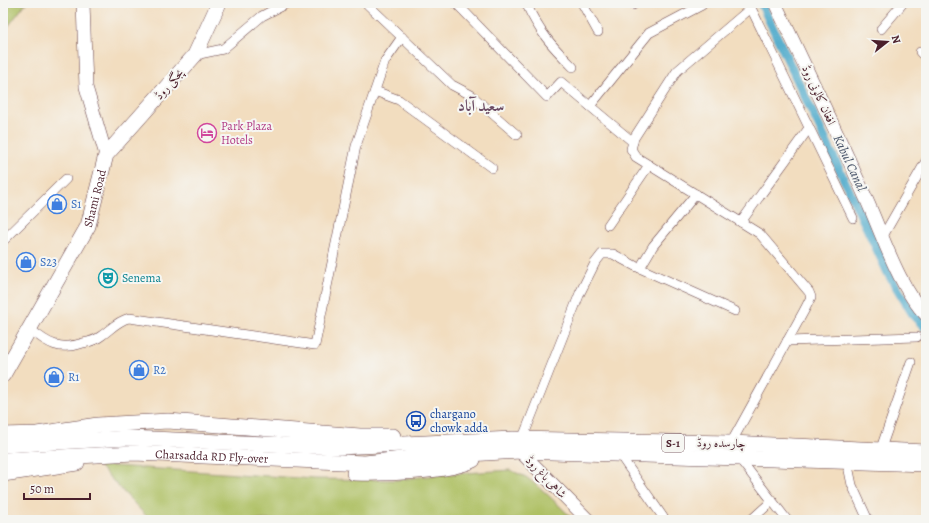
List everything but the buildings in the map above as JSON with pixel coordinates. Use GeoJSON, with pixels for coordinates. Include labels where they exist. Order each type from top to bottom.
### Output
{"type":"FeatureCollection","features":[{"type":"Feature","properties":{"kind":"main road","name":"Shami Road"},"geometry":{"type":"LineString","coordinates":[[3,375],[88,226],[106,155],[86,87],[84,3]]}},
{"type":"Feature","properties":{"kind":"main road","name":"پجگی روڈ"},"geometry":{"type":"LineString","coordinates":[[106,155],[195,54],[219,3]]}},
{"type":"Feature","properties":{"kind":"main road","name":"افغان کالونی روڈ"},"geometry":{"type":"LineString","coordinates":[[776,3],[908,291],[918,307],[926,314]]}},
{"type":"Feature","properties":{"kind":"main road"},"geometry":{"type":"LineString","coordinates":[[3,434],[37,434],[98,425],[168,421],[360,436],[447,436],[484,447]]}},
{"type":"Feature","properties":{"kind":"main road","name":"Charsadda RD Fly-over"},"geometry":{"type":"LineString","coordinates":[[3,445],[129,438],[419,451]]}},
{"type":"Feature","properties":{"kind":"main road","name":"چارسدہ روڈ"},"geometry":{"type":"LineString","coordinates":[[518,443],[620,455],[926,464]]}},
{"type":"Feature","properties":{"kind":"main road","name":"چارسدہ روڈ"},"geometry":{"type":"LineString","coordinates":[[419,451],[484,447],[518,443],[731,443],[926,452]]}},
{"type":"Feature","properties":{"kind":"main road","name":"شاہی باغ روڈ"},"geometry":{"type":"LineString","coordinates":[[518,443],[588,520]]}},
{"type":"Feature","properties":{"kind":"main road"},"geometry":{"type":"LineString","coordinates":[[3,474],[105,460],[224,463],[330,472],[390,472],[466,464],[484,447]]}},
{"type":"Feature","properties":{"kind":"main road","name":"Charsadda RD Fly-over"},"geometry":{"type":"LineString","coordinates":[[3,460],[134,453],[365,463],[419,451]]}},
{"type":"Feature","properties":{"kind":"street"},"geometry":{"type":"LineString","coordinates":[[195,54],[223,49],[262,16],[286,3]]}},
{"type":"Feature","properties":{"kind":"street"},"geometry":{"type":"LineString","coordinates":[[366,3],[452,85],[471,95],[517,135]]}},
{"type":"Feature","properties":{"kind":"street"},"geometry":{"type":"LineString","coordinates":[[456,3],[547,97],[561,82],[633,142]]}},
{"type":"Feature","properties":{"kind":"street"},"geometry":{"type":"LineString","coordinates":[[526,3],[541,33],[550,45],[573,67]]}},
{"type":"Feature","properties":{"kind":"street"},"geometry":{"type":"LineString","coordinates":[[582,3],[598,32]]}},
{"type":"Feature","properties":{"kind":"street"},"geometry":{"type":"LineString","coordinates":[[881,29],[903,3]]}},
{"type":"Feature","properties":{"kind":"street"},"geometry":{"type":"LineString","coordinates":[[590,106],[649,33],[702,5]]}},
{"type":"Feature","properties":{"kind":"street"},"geometry":{"type":"LineString","coordinates":[[731,443],[806,309],[810,296],[809,292],[760,234],[649,165],[632,153],[631,149],[633,142],[677,71],[750,5],[853,218]]}},
{"type":"Feature","properties":{"kind":"street"},"geometry":{"type":"LineString","coordinates":[[30,329],[44,340],[61,347],[69,348],[100,337],[122,320],[129,318],[315,345],[356,146],[385,61],[402,37]]}},
{"type":"Feature","properties":{"kind":"street"},"geometry":{"type":"LineString","coordinates":[[375,91],[398,100],[492,168]]}},
{"type":"Feature","properties":{"kind":"street"},"geometry":{"type":"LineString","coordinates":[[741,222],[809,128]]}},
{"type":"Feature","properties":{"kind":"street"},"geometry":{"type":"LineString","coordinates":[[883,236],[926,161]]}},
{"type":"Feature","properties":{"kind":"street"},"geometry":{"type":"LineString","coordinates":[[608,225],[649,165]]}},
{"type":"Feature","properties":{"kind":"street"},"geometry":{"type":"LineString","coordinates":[[3,241],[66,179]]}},
{"type":"Feature","properties":{"kind":"street"},"geometry":{"type":"LineString","coordinates":[[640,268],[653,246],[696,194]]}},
{"type":"Feature","properties":{"kind":"street"},"geometry":{"type":"LineString","coordinates":[[518,443],[580,293],[595,263],[602,254],[613,254],[640,268],[735,311]]}},
{"type":"Feature","properties":{"kind":"street"},"geometry":{"type":"LineString","coordinates":[[787,342],[917,336]]}},
{"type":"Feature","properties":{"kind":"street"},"geometry":{"type":"LineString","coordinates":[[880,451],[911,362]]}},
{"type":"Feature","properties":{"kind":"street"},"geometry":{"type":"LineString","coordinates":[[620,455],[665,520]]}},
{"type":"Feature","properties":{"kind":"street"},"geometry":{"type":"LineString","coordinates":[[739,458],[787,520]]}},
{"type":"Feature","properties":{"kind":"street"},"geometry":{"type":"LineString","coordinates":[[847,462],[852,485],[868,520]]}},
{"type":"Feature","properties":{"kind":"street"},"geometry":{"type":"LineString","coordinates":[[751,520],[772,501]]}},
{"type":"Feature","properties":{"kind":"green space"},"geometry":{"type":"Polygon","coordinates":[[[3,3],[26,3],[3,33],[3,3]]]}},
{"type":"Feature","properties":{"kind":"green space"},"geometry":{"type":"Polygon","coordinates":[[[98,465],[315,479],[397,480],[436,475],[510,470],[526,477],[546,493],[574,520],[150,520],[98,465]]]}},
{"type":"Feature","properties":{"kind":"waterway","name":"Kabul Canal"},"geometry":{"type":"LineString","coordinates":[[761,3],[889,275],[914,316],[926,328]]}},
{"type":"Feature","properties":{"kind":"place","name":"Park Plaza Hotels"},"geometry":{"type":"Point","coordinates":[207,133]}},
{"type":"Feature","properties":{"kind":"place","name":"S1"},"geometry":{"type":"Point","coordinates":[57,204]}},
{"type":"Feature","properties":{"kind":"place","name":"S23"},"geometry":{"type":"Point","coordinates":[26,262]}},
{"type":"Feature","properties":{"kind":"place","name":"Senema"},"geometry":{"type":"Point","coordinates":[108,278]}},
{"type":"Feature","properties":{"kind":"place","name":"R2"},"geometry":{"type":"Point","coordinates":[139,370]}},
{"type":"Feature","properties":{"kind":"place","name":"R1"},"geometry":{"type":"Point","coordinates":[54,377]}},
{"type":"Feature","properties":{"kind":"place","name":"chargano chowk adda"},"geometry":{"type":"Point","coordinates":[416,421]}},
{"type":"Feature","properties":{"kind":"district","name":"سعید آباد"},"geometry":{"type":"Point","coordinates":[481,106]}}]}
